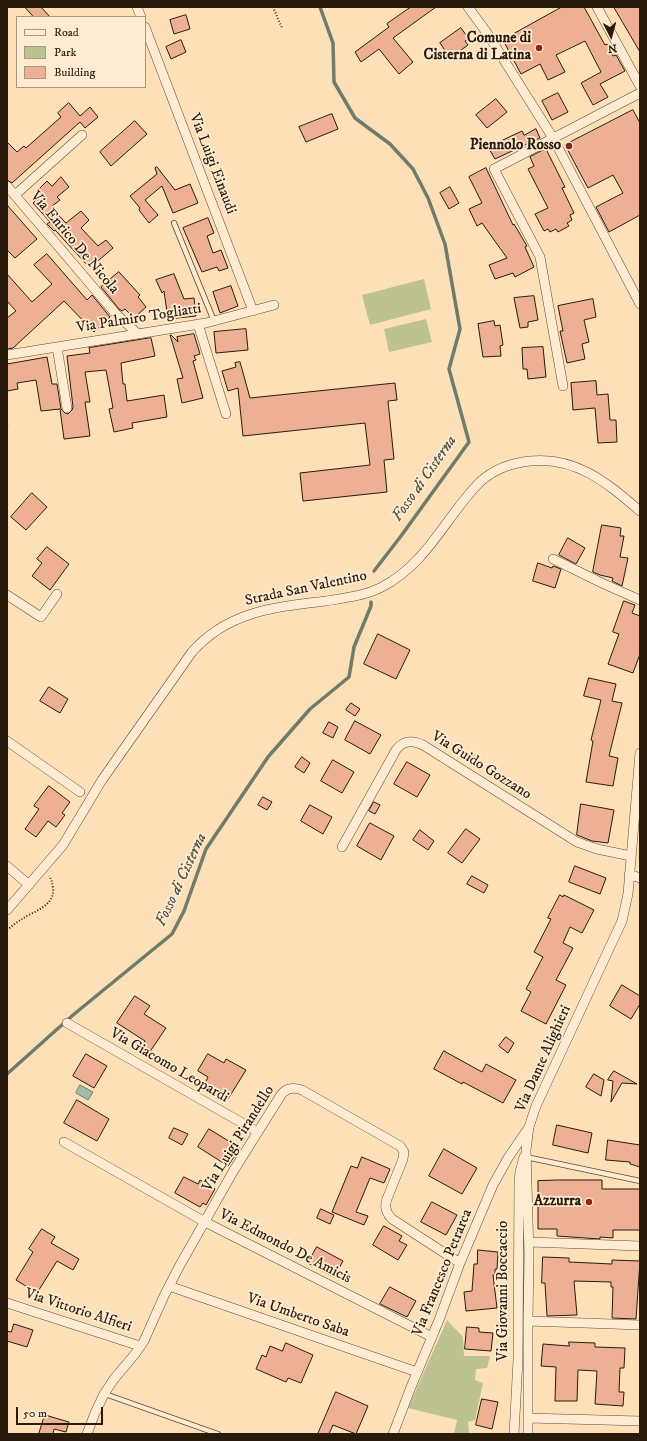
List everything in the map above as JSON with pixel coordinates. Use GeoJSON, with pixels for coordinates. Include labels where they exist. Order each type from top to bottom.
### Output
{"type":"FeatureCollection","features":[{"type":"Feature","properties":{"kind":"street"},"geometry":{"type":"LineString","coordinates":[[468,7],[487,33],[553,138],[640,304]]}},
{"type":"Feature","properties":{"kind":"street"},"geometry":{"type":"LineString","coordinates":[[597,7],[640,86]]}},
{"type":"Feature","properties":{"kind":"street","name":"Via Luigi Einaudi"},"geometry":{"type":"LineString","coordinates":[[146,30],[253,311]]}},
{"type":"Feature","properties":{"kind":"street"},"geometry":{"type":"LineString","coordinates":[[563,386],[540,257],[494,169],[640,93]]}},
{"type":"Feature","properties":{"kind":"street"},"geometry":{"type":"LineString","coordinates":[[15,195],[82,135]]}},
{"type":"Feature","properties":{"kind":"street","name":"Via Enrico De Nicola"},"geometry":{"type":"LineString","coordinates":[[7,186],[115,313],[138,334]]}},
{"type":"Feature","properties":{"kind":"street","name":"Via Palmiro Togliatti"},"geometry":{"type":"LineString","coordinates":[[7,355],[198,324],[274,306]]}},
{"type":"Feature","properties":{"kind":"street"},"geometry":{"type":"LineString","coordinates":[[198,324],[226,414]]}},
{"type":"Feature","properties":{"kind":"street"},"geometry":{"type":"LineString","coordinates":[[57,347],[67,408]]}},
{"type":"Feature","properties":{"kind":"street","name":"Strada San Valentino"},"geometry":{"type":"LineString","coordinates":[[7,910],[63,845],[102,780],[185,660],[206,638],[230,622],[256,612],[283,606],[345,598],[367,593],[388,583],[411,567],[480,482],[498,470],[516,463],[544,460],[559,461],[573,465],[603,481],[640,511]]}},
{"type":"Feature","properties":{"kind":"street"},"geometry":{"type":"LineString","coordinates":[[553,559],[640,600]]}},
{"type":"Feature","properties":{"kind":"street"},"geometry":{"type":"LineString","coordinates":[[7,596],[41,617],[58,594]]}},
{"type":"Feature","properties":{"kind":"street"},"geometry":{"type":"LineString","coordinates":[[7,741],[80,792]]}},
{"type":"Feature","properties":{"kind":"street","name":"Via Guido Gozzano"},"geometry":{"type":"LineString","coordinates":[[342,847],[396,750],[401,744],[411,741],[422,745],[574,840],[597,849],[631,856]]}},
{"type":"Feature","properties":{"kind":"street","name":"Via Dante Alighieri"},"geometry":{"type":"LineString","coordinates":[[528,1434],[529,1242],[526,1153],[529,1127],[534,1112],[620,928],[627,900],[640,753]]}},
{"type":"Feature","properties":{"kind":"street"},"geometry":{"type":"LineString","coordinates":[[7,866],[29,885]]}},
{"type":"Feature","properties":{"kind":"street"},"geometry":{"type":"LineString","coordinates":[[629,874],[640,878]]}},
{"type":"Feature","properties":{"kind":"street","name":"Via Giacomo Leopardi"},"geometry":{"type":"LineString","coordinates":[[67,1023],[258,1132]]}},
{"type":"Feature","properties":{"kind":"street","name":"Via Luigi Pirandello"},"geometry":{"type":"LineString","coordinates":[[87,1434],[104,1394],[140,1346],[169,1286],[205,1222],[258,1132],[283,1092],[288,1089],[294,1088],[302,1090],[398,1144],[404,1152],[403,1159],[385,1205],[387,1212],[392,1219],[460,1263]]}},
{"type":"Feature","properties":{"kind":"street","name":"Via Francesco Petrarca"},"geometry":{"type":"LineString","coordinates":[[393,1434],[460,1263],[495,1180],[529,1127]]}},
{"type":"Feature","properties":{"kind":"street","name":"Via Edmondo De Amicis"},"geometry":{"type":"LineString","coordinates":[[64,1142],[205,1222],[432,1337]]}},
{"type":"Feature","properties":{"kind":"street","name":"Via Giovanni Boccaccio"},"geometry":{"type":"LineString","coordinates":[[514,1434],[518,1360],[519,1182],[520,1172],[526,1153]]}},
{"type":"Feature","properties":{"kind":"street"},"geometry":{"type":"LineString","coordinates":[[529,1242],[640,1246]]}},
{"type":"Feature","properties":{"kind":"street","name":"Via Umberto Saba"},"geometry":{"type":"LineString","coordinates":[[169,1286],[418,1372]]}},
{"type":"Feature","properties":{"kind":"street","name":"Via Vittorio Alfieri"},"geometry":{"type":"LineString","coordinates":[[7,1303],[140,1346]]}},
{"type":"Feature","properties":{"kind":"street"},"geometry":{"type":"LineString","coordinates":[[528,1321],[640,1325]]}},
{"type":"Feature","properties":{"kind":"street"},"geometry":{"type":"LineString","coordinates":[[528,1418],[640,1421]]}},
{"type":"Feature","properties":{"kind":"lane"},"geometry":{"type":"LineString","coordinates":[[174,223],[214,321]]}},
{"type":"Feature","properties":{"kind":"lane"},"geometry":{"type":"LineString","coordinates":[[526,1153],[640,1181]]}},
{"type":"Feature","properties":{"kind":"lane"},"geometry":{"type":"LineString","coordinates":[[104,1394],[218,1434]]}},
{"type":"Feature","properties":{"kind":"path"},"geometry":{"type":"LineString","coordinates":[[273,7],[282,28]]}},
{"type":"Feature","properties":{"kind":"path"},"geometry":{"type":"LineString","coordinates":[[7,930],[22,919],[41,909],[50,900],[53,891],[52,880],[42,870]]}},
{"type":"Feature","properties":{"kind":"green space"},"geometry":{"type":"Polygon","coordinates":[[[424,279],[431,309],[370,325],[362,295],[424,279]]]}},
{"type":"Feature","properties":{"kind":"green space"},"geometry":{"type":"Polygon","coordinates":[[[426,319],[432,342],[389,352],[384,329],[426,319]]]}},
{"type":"Feature","properties":{"kind":"green space"},"geometry":{"type":"Polygon","coordinates":[[[447,1320],[463,1337],[464,1356],[490,1356],[487,1368],[476,1369],[475,1380],[483,1383],[475,1420],[468,1422],[469,1434],[454,1434],[457,1420],[408,1408],[447,1320]]]}},
{"type":"Feature","properties":{"kind":"shaded area"},"geometry":{"type":"Polygon","coordinates":[[[80,1085],[93,1092],[88,1100],[76,1093],[80,1085]]]}},
{"type":"Feature","properties":{"kind":"building"},"geometry":{"type":"Polygon","coordinates":[[[25,7],[41,7],[49,16],[33,16],[25,7]]]}},
{"type":"Feature","properties":{"kind":"building"},"geometry":{"type":"Polygon","coordinates":[[[411,7],[436,7],[393,38],[413,62],[399,74],[379,49],[361,62],[355,52],[389,27],[387,24],[411,7]]]}},
{"type":"Feature","properties":{"kind":"building","name":"Comune di Cisterna di Latina"},"geometry":{"type":"Polygon","coordinates":[[[562,7],[584,7],[605,45],[607,44],[613,56],[616,55],[625,71],[600,84],[608,97],[593,105],[581,83],[601,72],[585,41],[556,55],[565,72],[548,80],[540,64],[521,74],[503,40],[562,7]]]}},
{"type":"Feature","properties":{"kind":"building"},"geometry":{"type":"Polygon","coordinates":[[[614,7],[640,7],[640,52],[623,23],[614,7]]]}},
{"type":"Feature","properties":{"kind":"building"},"geometry":{"type":"Polygon","coordinates":[[[186,15],[190,29],[174,34],[170,20],[186,15]]]}},
{"type":"Feature","properties":{"kind":"building"},"geometry":{"type":"Polygon","coordinates":[[[461,28],[469,39],[465,41],[468,45],[450,58],[440,43],[461,28]]]}},
{"type":"Feature","properties":{"kind":"building"},"geometry":{"type":"Polygon","coordinates":[[[181,40],[186,52],[171,59],[166,47],[181,40]]]}},
{"type":"Feature","properties":{"kind":"building"},"geometry":{"type":"Polygon","coordinates":[[[558,93],[568,112],[552,120],[542,101],[558,93]]]}},
{"type":"Feature","properties":{"kind":"building"},"geometry":{"type":"Polygon","coordinates":[[[496,99],[507,112],[487,128],[476,115],[496,99]]]}},
{"type":"Feature","properties":{"kind":"building"},"geometry":{"type":"Polygon","coordinates":[[[69,103],[80,116],[90,107],[98,117],[85,128],[80,122],[12,183],[7,180],[7,142],[17,152],[24,146],[26,148],[61,117],[58,113],[69,103]]]}},
{"type":"Feature","properties":{"kind":"building"},"geometry":{"type":"Polygon","coordinates":[[[633,110],[640,123],[640,215],[609,232],[596,207],[623,193],[613,175],[588,188],[565,145],[633,110]]]}},
{"type":"Feature","properties":{"kind":"building"},"geometry":{"type":"Polygon","coordinates":[[[332,114],[338,129],[306,142],[299,127],[332,114]]]}},
{"type":"Feature","properties":{"kind":"building"},"geometry":{"type":"Polygon","coordinates":[[[135,121],[147,134],[111,166],[100,152],[135,121]]]}},
{"type":"Feature","properties":{"kind":"building"},"geometry":{"type":"Polygon","coordinates":[[[536,129],[540,138],[495,159],[488,147],[522,131],[524,135],[536,129]]]}},
{"type":"Feature","properties":{"kind":"building"},"geometry":{"type":"Polygon","coordinates":[[[546,149],[565,187],[562,188],[574,213],[570,215],[572,220],[567,223],[569,226],[558,232],[556,229],[550,232],[548,229],[544,231],[535,214],[548,208],[528,169],[534,166],[530,157],[546,149]]]}},
{"type":"Feature","properties":{"kind":"building"},"geometry":{"type":"Polygon","coordinates":[[[157,167],[175,190],[190,184],[198,203],[173,213],[162,186],[145,200],[158,215],[149,223],[139,210],[140,208],[130,196],[157,174],[155,168],[157,167]]]}},
{"type":"Feature","properties":{"kind":"building"},"geometry":{"type":"Polygon","coordinates":[[[486,168],[513,225],[514,224],[527,246],[525,247],[534,267],[515,277],[513,273],[495,279],[489,265],[507,258],[482,223],[477,226],[469,209],[482,203],[469,177],[486,168]]]}},
{"type":"Feature","properties":{"kind":"building"},"geometry":{"type":"Polygon","coordinates":[[[61,177],[69,187],[57,197],[60,200],[51,207],[66,223],[81,211],[89,220],[81,228],[98,246],[106,240],[113,248],[92,266],[89,263],[87,265],[55,230],[54,231],[47,224],[50,222],[33,203],[43,193],[39,189],[47,181],[52,186],[61,177]]]}},
{"type":"Feature","properties":{"kind":"building"},"geometry":{"type":"Polygon","coordinates":[[[450,187],[459,203],[449,209],[440,193],[450,187]]]}},
{"type":"Feature","properties":{"kind":"building"},"geometry":{"type":"Polygon","coordinates":[[[7,205],[37,239],[15,258],[7,250],[7,205]]]}},
{"type":"Feature","properties":{"kind":"building"},"geometry":{"type":"Polygon","coordinates":[[[208,218],[214,233],[207,236],[213,253],[221,250],[228,268],[219,271],[217,267],[202,272],[183,228],[208,218]]]}},
{"type":"Feature","properties":{"kind":"building"},"geometry":{"type":"Polygon","coordinates":[[[47,254],[87,300],[92,295],[110,317],[94,332],[64,301],[13,348],[7,349],[7,318],[16,311],[7,301],[7,274],[32,302],[52,284],[34,265],[47,254]]]}},
{"type":"Feature","properties":{"kind":"building"},"geometry":{"type":"Polygon","coordinates":[[[119,272],[140,295],[138,297],[146,307],[134,318],[125,309],[122,311],[119,309],[101,287],[119,272]]]}},
{"type":"Feature","properties":{"kind":"building"},"geometry":{"type":"Polygon","coordinates":[[[174,274],[184,299],[194,298],[196,316],[168,319],[164,291],[162,293],[156,280],[174,274]]]}},
{"type":"Feature","properties":{"kind":"building"},"geometry":{"type":"Polygon","coordinates":[[[231,286],[238,306],[220,313],[213,292],[231,286]]]}},
{"type":"Feature","properties":{"kind":"building"},"geometry":{"type":"Polygon","coordinates":[[[534,296],[538,320],[528,322],[528,327],[520,328],[514,298],[534,296]]]}},
{"type":"Feature","properties":{"kind":"building"},"geometry":{"type":"Polygon","coordinates":[[[593,299],[596,317],[584,320],[589,342],[582,344],[585,359],[567,363],[560,331],[563,331],[558,306],[593,299]]]}},
{"type":"Feature","properties":{"kind":"building"},"geometry":{"type":"Polygon","coordinates":[[[494,321],[495,326],[500,325],[503,345],[500,346],[501,356],[483,357],[478,324],[494,321]]]}},
{"type":"Feature","properties":{"kind":"building"},"geometry":{"type":"Polygon","coordinates":[[[246,329],[248,350],[216,353],[214,332],[246,329]]]}},
{"type":"Feature","properties":{"kind":"building"},"geometry":{"type":"Polygon","coordinates":[[[194,334],[200,354],[194,356],[196,360],[193,361],[203,398],[182,403],[177,379],[183,378],[170,335],[178,342],[177,337],[194,334]]]}},
{"type":"Feature","properties":{"kind":"building"},"geometry":{"type":"Polygon","coordinates":[[[151,338],[155,356],[121,363],[123,384],[125,384],[127,401],[164,395],[167,417],[132,423],[133,428],[114,432],[109,409],[113,408],[106,370],[85,372],[90,402],[85,402],[90,436],[64,439],[60,409],[41,411],[36,380],[17,383],[18,389],[7,391],[7,364],[47,357],[52,384],[57,384],[61,409],[68,414],[73,407],[67,356],[90,353],[89,348],[151,338]]]}},
{"type":"Feature","properties":{"kind":"building"},"geometry":{"type":"Polygon","coordinates":[[[543,347],[546,377],[528,379],[527,369],[523,369],[522,348],[543,347]]]}},
{"type":"Feature","properties":{"kind":"building"},"geometry":{"type":"Polygon","coordinates":[[[240,362],[250,398],[395,383],[397,400],[388,401],[394,459],[384,460],[387,492],[303,501],[300,473],[370,465],[365,423],[243,436],[238,388],[228,391],[222,371],[236,367],[235,363],[240,362]]]}},
{"type":"Feature","properties":{"kind":"building"},"geometry":{"type":"Polygon","coordinates":[[[596,381],[597,395],[608,394],[610,420],[616,420],[617,442],[598,443],[595,408],[573,410],[571,383],[596,381]]]}},
{"type":"Feature","properties":{"kind":"building"},"geometry":{"type":"Polygon","coordinates":[[[32,493],[47,507],[26,530],[11,517],[32,493]]]}},
{"type":"Feature","properties":{"kind":"building"},"geometry":{"type":"Polygon","coordinates":[[[602,525],[621,528],[620,536],[624,536],[620,557],[628,558],[622,586],[612,581],[613,578],[593,572],[602,525]]]}},
{"type":"Feature","properties":{"kind":"building"},"geometry":{"type":"Polygon","coordinates":[[[568,538],[585,548],[576,564],[559,555],[568,538]]]}},
{"type":"Feature","properties":{"kind":"building"},"geometry":{"type":"Polygon","coordinates":[[[47,547],[69,564],[50,590],[32,576],[42,563],[37,559],[47,547]]]}},
{"type":"Feature","properties":{"kind":"building"},"geometry":{"type":"Polygon","coordinates":[[[538,563],[552,568],[553,566],[561,569],[555,588],[533,581],[538,563]]]}},
{"type":"Feature","properties":{"kind":"building"},"geometry":{"type":"Polygon","coordinates":[[[624,601],[635,605],[632,613],[640,616],[640,654],[633,673],[608,664],[619,634],[613,632],[624,601]]]}},
{"type":"Feature","properties":{"kind":"building"},"geometry":{"type":"Polygon","coordinates":[[[378,634],[410,650],[396,679],[364,664],[378,634]]]}},
{"type":"Feature","properties":{"kind":"building"},"geometry":{"type":"Polygon","coordinates":[[[589,678],[616,684],[612,701],[622,703],[609,756],[618,758],[613,786],[586,782],[593,741],[591,740],[601,700],[584,696],[589,678]]]}},
{"type":"Feature","properties":{"kind":"building"},"geometry":{"type":"Polygon","coordinates":[[[49,687],[68,699],[60,713],[40,701],[49,687]]]}},
{"type":"Feature","properties":{"kind":"building"},"geometry":{"type":"Polygon","coordinates":[[[351,703],[360,709],[355,716],[346,710],[351,703]]]}},
{"type":"Feature","properties":{"kind":"building"},"geometry":{"type":"Polygon","coordinates":[[[355,721],[381,735],[370,754],[345,740],[355,721]]]}},
{"type":"Feature","properties":{"kind":"building"},"geometry":{"type":"Polygon","coordinates":[[[329,722],[338,727],[333,738],[323,733],[329,722]]]}},
{"type":"Feature","properties":{"kind":"building"},"geometry":{"type":"Polygon","coordinates":[[[302,757],[310,763],[304,773],[295,767],[302,757]]]}},
{"type":"Feature","properties":{"kind":"building"},"geometry":{"type":"Polygon","coordinates":[[[333,760],[354,772],[342,793],[321,781],[333,760]]]}},
{"type":"Feature","properties":{"kind":"building"},"geometry":{"type":"Polygon","coordinates":[[[407,762],[430,775],[417,797],[394,784],[407,762]]]}},
{"type":"Feature","properties":{"kind":"building"},"geometry":{"type":"Polygon","coordinates":[[[49,786],[70,802],[62,813],[65,815],[56,827],[48,821],[36,837],[25,829],[39,809],[34,806],[49,786]]]}},
{"type":"Feature","properties":{"kind":"building"},"geometry":{"type":"Polygon","coordinates":[[[263,797],[272,802],[267,810],[258,805],[263,797]]]}},
{"type":"Feature","properties":{"kind":"building"},"geometry":{"type":"Polygon","coordinates":[[[374,802],[380,805],[375,814],[369,811],[374,802]]]}},
{"type":"Feature","properties":{"kind":"building"},"geometry":{"type":"Polygon","coordinates":[[[581,804],[614,810],[608,843],[592,841],[577,835],[581,804]]]}},
{"type":"Feature","properties":{"kind":"building"},"geometry":{"type":"Polygon","coordinates":[[[310,805],[332,817],[323,834],[301,821],[310,805]]]}},
{"type":"Feature","properties":{"kind":"building"},"geometry":{"type":"Polygon","coordinates":[[[370,823],[394,836],[381,860],[357,846],[370,823]]]}},
{"type":"Feature","properties":{"kind":"building"},"geometry":{"type":"Polygon","coordinates":[[[466,829],[480,839],[462,863],[448,853],[466,829]]]}},
{"type":"Feature","properties":{"kind":"building"},"geometry":{"type":"Polygon","coordinates":[[[420,830],[434,841],[428,850],[413,840],[420,830]]]}},
{"type":"Feature","properties":{"kind":"building"},"geometry":{"type":"Polygon","coordinates":[[[575,866],[606,878],[600,894],[569,882],[575,866]]]}},
{"type":"Feature","properties":{"kind":"building"},"geometry":{"type":"Polygon","coordinates":[[[472,876],[488,885],[484,893],[467,884],[472,876]]]}},
{"type":"Feature","properties":{"kind":"building"},"geometry":{"type":"Polygon","coordinates":[[[560,895],[563,897],[564,895],[594,910],[582,933],[570,927],[563,943],[573,948],[556,980],[566,985],[546,1024],[521,1011],[531,992],[526,989],[543,957],[534,952],[551,919],[548,918],[560,895]]]}},
{"type":"Feature","properties":{"kind":"building"},"geometry":{"type":"Polygon","coordinates":[[[622,985],[640,996],[640,1004],[631,1019],[610,1006],[622,985]]]}},
{"type":"Feature","properties":{"kind":"building"},"geometry":{"type":"Polygon","coordinates":[[[135,996],[150,1006],[144,1014],[166,1028],[149,1053],[140,1047],[145,1041],[117,1023],[135,996]]]}},
{"type":"Feature","properties":{"kind":"building"},"geometry":{"type":"Polygon","coordinates":[[[506,1037],[514,1043],[508,1053],[499,1046],[506,1037]]]}},
{"type":"Feature","properties":{"kind":"building"},"geometry":{"type":"Polygon","coordinates":[[[444,1051],[482,1072],[486,1064],[516,1080],[503,1103],[434,1069],[444,1051]]]}},
{"type":"Feature","properties":{"kind":"building"},"geometry":{"type":"Polygon","coordinates":[[[86,1054],[107,1066],[94,1088],[73,1076],[86,1054]]]}},
{"type":"Feature","properties":{"kind":"building"},"geometry":{"type":"Polygon","coordinates":[[[208,1054],[224,1063],[226,1059],[246,1070],[228,1099],[204,1085],[208,1077],[198,1071],[208,1054]]]}},
{"type":"Feature","properties":{"kind":"building"},"geometry":{"type":"Polygon","coordinates":[[[614,1071],[637,1084],[622,1083],[611,1102],[613,1081],[608,1080],[614,1071]]]}},
{"type":"Feature","properties":{"kind":"building"},"geometry":{"type":"Polygon","coordinates":[[[594,1074],[604,1080],[601,1096],[586,1087],[594,1074]]]}},
{"type":"Feature","properties":{"kind":"building"},"geometry":{"type":"Polygon","coordinates":[[[77,1100],[109,1119],[97,1141],[64,1123],[77,1100]]]}},
{"type":"Feature","properties":{"kind":"building"},"geometry":{"type":"Polygon","coordinates":[[[557,1125],[592,1133],[588,1153],[553,1145],[557,1125]]]}},
{"type":"Feature","properties":{"kind":"building"},"geometry":{"type":"Polygon","coordinates":[[[174,1128],[188,1134],[182,1145],[169,1138],[174,1128]]]}},
{"type":"Feature","properties":{"kind":"building"},"geometry":{"type":"Polygon","coordinates":[[[209,1129],[240,1148],[228,1166],[198,1147],[209,1129]]]}},
{"type":"Feature","properties":{"kind":"building"},"geometry":{"type":"Polygon","coordinates":[[[608,1140],[640,1145],[640,1167],[630,1164],[630,1162],[606,1160],[608,1140]]]}},
{"type":"Feature","properties":{"kind":"building"},"geometry":{"type":"Polygon","coordinates":[[[444,1149],[477,1168],[462,1194],[429,1176],[444,1149]]]}},
{"type":"Feature","properties":{"kind":"building"},"geometry":{"type":"Polygon","coordinates":[[[362,1157],[390,1169],[384,1183],[370,1178],[356,1212],[368,1216],[364,1225],[332,1212],[351,1166],[357,1168],[362,1157]]]}},
{"type":"Feature","properties":{"kind":"building"},"geometry":{"type":"Polygon","coordinates":[[[184,1177],[198,1184],[200,1180],[215,1189],[206,1205],[203,1203],[200,1207],[175,1193],[184,1177]]]}},
{"type":"Feature","properties":{"kind":"building","name":"Azzurra"},"geometry":{"type":"Polygon","coordinates":[[[602,1180],[602,1189],[640,1189],[640,1230],[613,1230],[613,1238],[600,1237],[600,1239],[557,1236],[557,1229],[538,1229],[538,1181],[602,1180]]]}},
{"type":"Feature","properties":{"kind":"building"},"geometry":{"type":"Polygon","coordinates":[[[432,1202],[457,1215],[446,1235],[421,1222],[432,1202]]]}},
{"type":"Feature","properties":{"kind":"building"},"geometry":{"type":"Polygon","coordinates":[[[321,1209],[334,1215],[330,1224],[317,1218],[321,1209]]]}},
{"type":"Feature","properties":{"kind":"building"},"geometry":{"type":"Polygon","coordinates":[[[384,1226],[402,1236],[399,1241],[407,1245],[398,1260],[373,1245],[384,1226]]]}},
{"type":"Feature","properties":{"kind":"building"},"geometry":{"type":"Polygon","coordinates":[[[42,1229],[55,1237],[51,1243],[79,1259],[73,1270],[57,1261],[37,1293],[16,1280],[33,1252],[29,1249],[42,1229]]]}},
{"type":"Feature","properties":{"kind":"building"},"geometry":{"type":"Polygon","coordinates":[[[317,1247],[343,1261],[334,1277],[308,1263],[317,1247]]]}},
{"type":"Feature","properties":{"kind":"building"},"geometry":{"type":"Polygon","coordinates":[[[478,1250],[498,1252],[497,1269],[495,1269],[495,1275],[493,1275],[497,1308],[466,1311],[464,1292],[472,1291],[474,1264],[477,1264],[478,1250]]]}},
{"type":"Feature","properties":{"kind":"building"},"geometry":{"type":"Polygon","coordinates":[[[543,1257],[569,1258],[569,1262],[612,1264],[612,1260],[640,1261],[636,1319],[612,1318],[613,1287],[611,1287],[611,1282],[574,1281],[577,1315],[547,1316],[545,1283],[542,1283],[543,1257]]]}},
{"type":"Feature","properties":{"kind":"building"},"geometry":{"type":"Polygon","coordinates":[[[390,1287],[416,1301],[407,1317],[380,1304],[390,1287]]]}},
{"type":"Feature","properties":{"kind":"building"},"geometry":{"type":"Polygon","coordinates":[[[14,1324],[33,1330],[27,1347],[7,1341],[7,1331],[11,1332],[14,1324]]]}},
{"type":"Feature","properties":{"kind":"building"},"geometry":{"type":"Polygon","coordinates":[[[467,1327],[479,1328],[479,1332],[493,1333],[491,1351],[465,1349],[467,1327]]]}},
{"type":"Feature","properties":{"kind":"building"},"geometry":{"type":"Polygon","coordinates":[[[569,1342],[595,1343],[595,1347],[625,1348],[624,1368],[620,1368],[619,1392],[624,1392],[623,1406],[595,1404],[597,1371],[578,1370],[577,1401],[555,1401],[556,1367],[541,1366],[543,1344],[569,1346],[569,1342]]]}},
{"type":"Feature","properties":{"kind":"building"},"geometry":{"type":"Polygon","coordinates":[[[286,1343],[313,1355],[301,1383],[288,1378],[286,1382],[256,1369],[262,1355],[266,1357],[270,1346],[282,1351],[286,1343]]]}},
{"type":"Feature","properties":{"kind":"building"},"geometry":{"type":"Polygon","coordinates":[[[336,1392],[368,1406],[356,1434],[333,1425],[329,1434],[318,1434],[336,1392]]]}},
{"type":"Feature","properties":{"kind":"building"},"geometry":{"type":"Polygon","coordinates":[[[482,1399],[498,1402],[492,1429],[476,1425],[482,1399]]]}},
{"type":"Feature","properties":{"kind":"building"},"geometry":{"type":"Polygon","coordinates":[[[45,1415],[69,1422],[66,1432],[54,1429],[53,1434],[39,1434],[45,1415]]]}},
{"type":"Feature","properties":{"kind":"waterway","name":"Fosso di Cisterna"},"geometry":{"type":"LineString","coordinates":[[320,7],[333,43],[334,82],[355,118],[390,144],[413,169],[428,198],[445,244],[460,329],[449,369],[469,442],[374,571]]}},
{"type":"Feature","properties":{"kind":"waterway","name":"Fosso di Cisterna"},"geometry":{"type":"LineString","coordinates":[[7,1074],[73,1015],[172,934],[184,911],[206,849],[268,757],[310,709],[349,677],[354,647],[371,606],[371,602]]}},
{"type":"Feature","properties":{"kind":"place","name":"Comune di Cisterna di Latina"},"geometry":{"type":"Point","coordinates":[539,48]}},
{"type":"Feature","properties":{"kind":"place","name":"Piennolo Rosso"},"geometry":{"type":"Point","coordinates":[569,146]}},
{"type":"Feature","properties":{"kind":"place","name":"Azzurra"},"geometry":{"type":"Point","coordinates":[589,1202]}}]}
